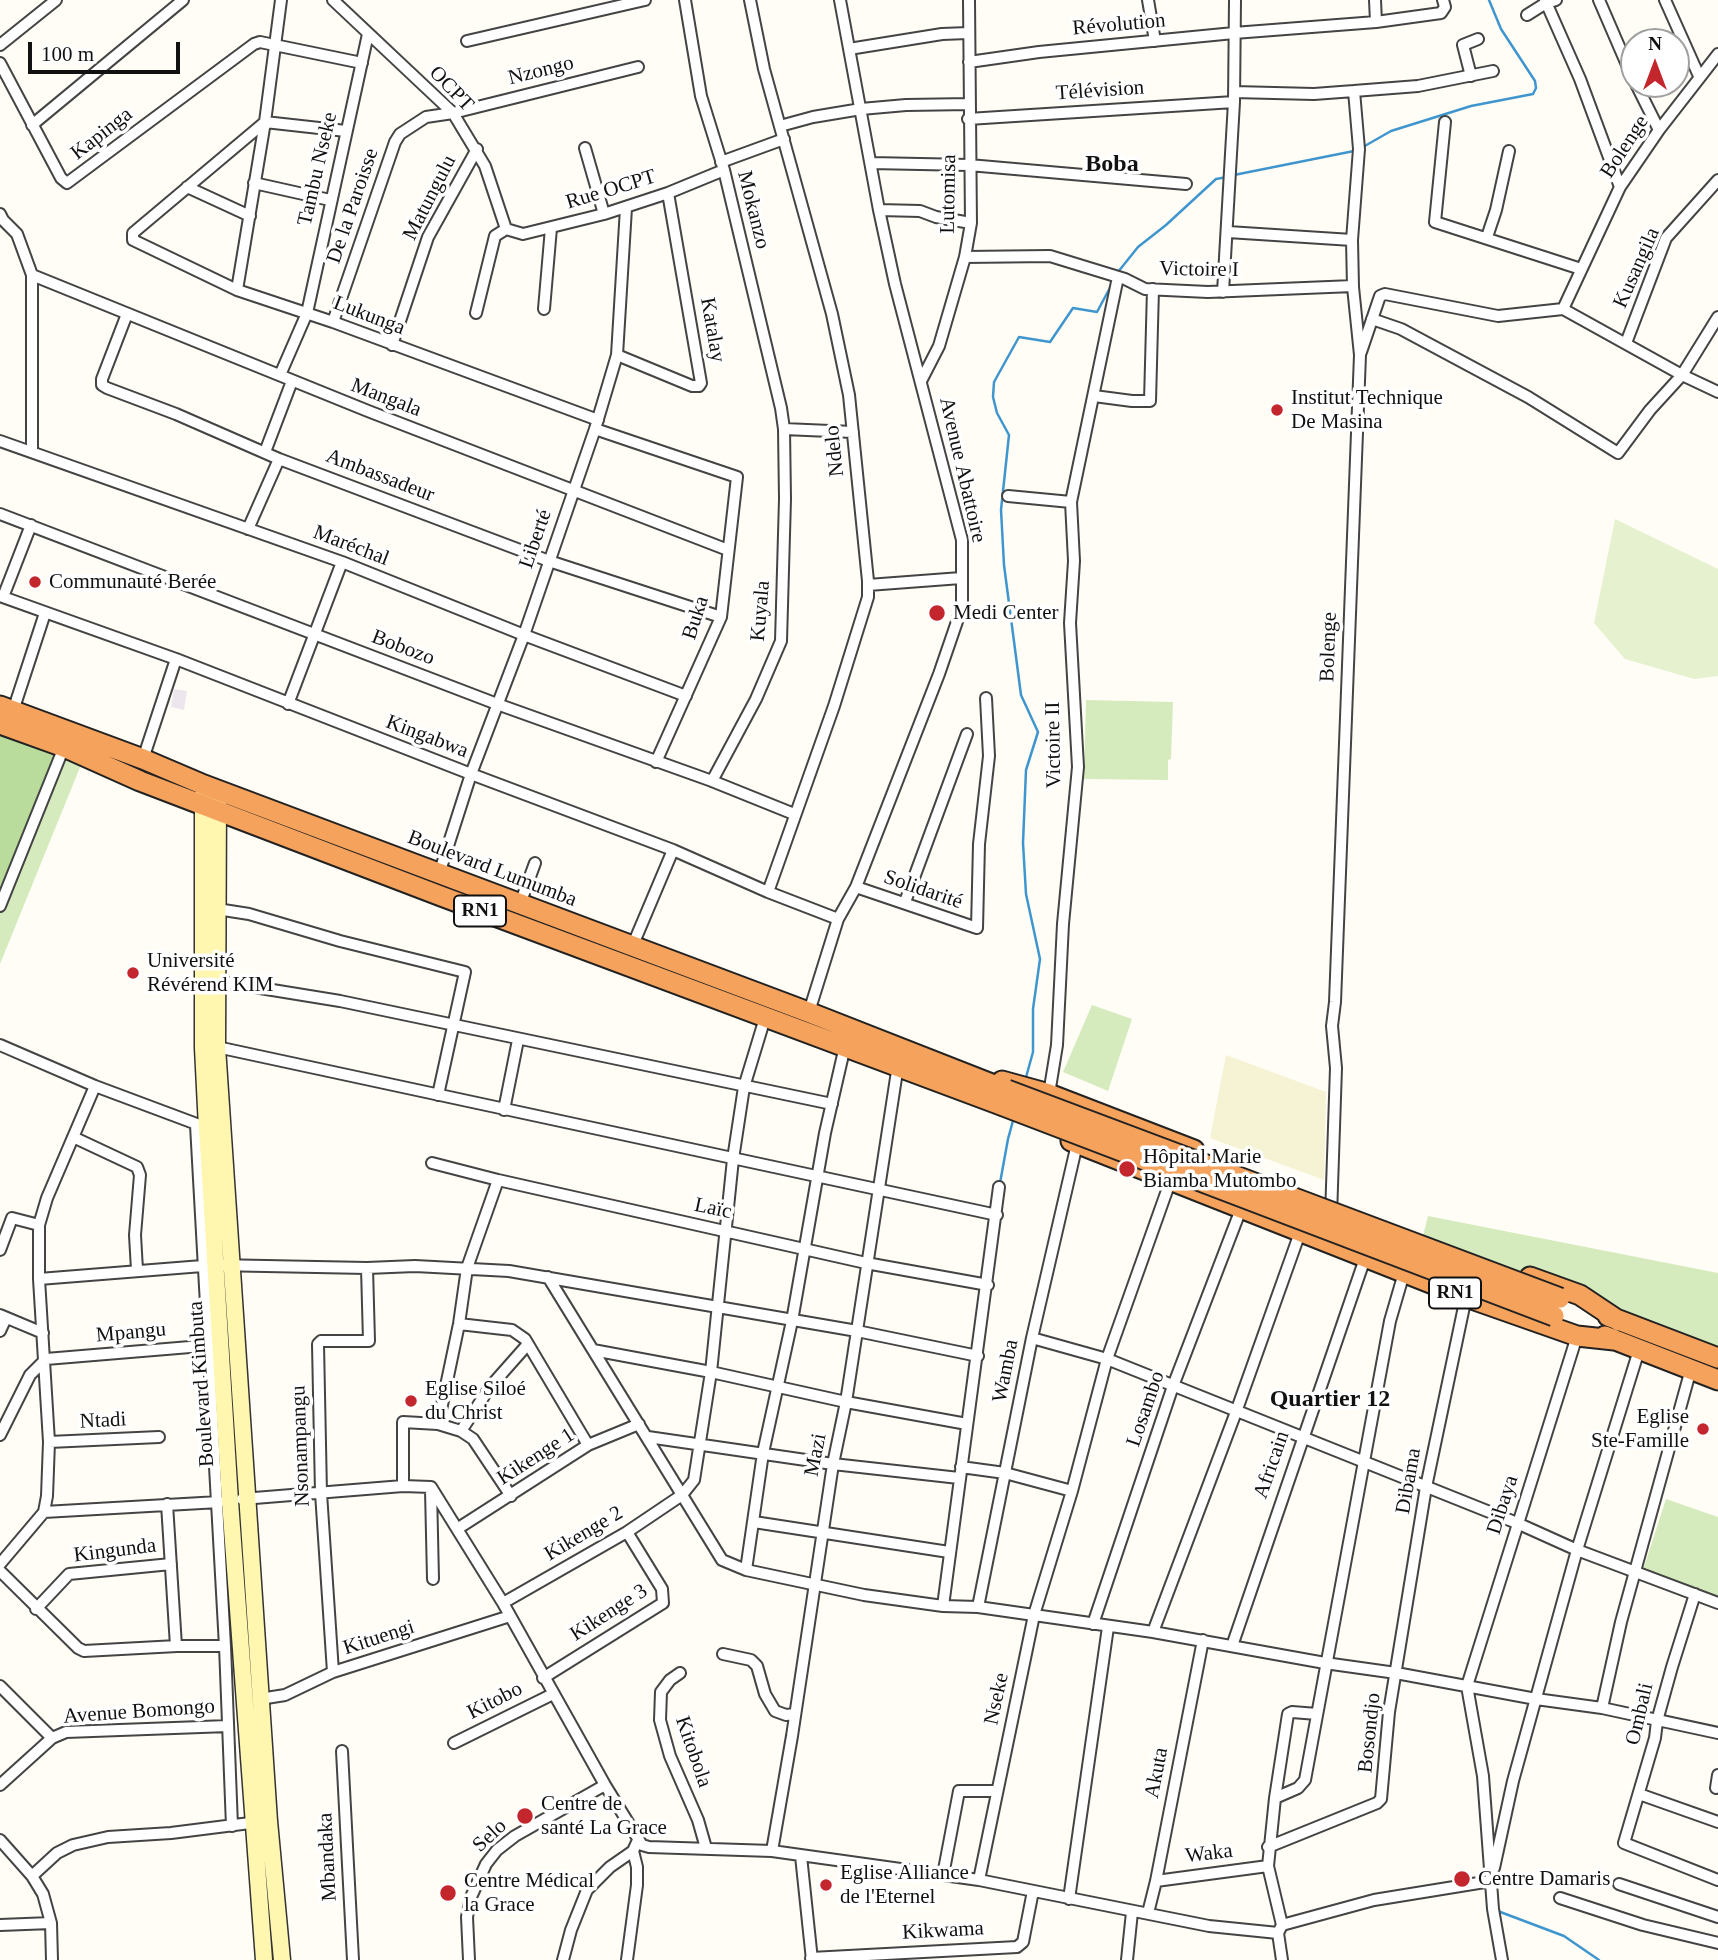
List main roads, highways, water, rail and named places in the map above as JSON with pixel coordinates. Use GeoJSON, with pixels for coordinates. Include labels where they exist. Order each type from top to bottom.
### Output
{"type":"FeatureCollection","features":[{"type":"Feature","properties":{"kind":"highway","name":"Boulevard Lumumba"},"geometry":{"type":"LineString","coordinates":[[4,713],[64,747],[140,781],[211,798],[439,874],[632,947],[806,1022],[966,1083]]}},
{"type":"Feature","properties":{"kind":"highway","name":"Boulevard Lumumba"},"geometry":{"type":"LineString","coordinates":[[4,713],[143,759],[211,798],[765,1017],[806,1022],[845,1046],[898,1065],[966,1083]]}},
{"type":"Feature","properties":{"kind":"highway"},"geometry":{"type":"LineString","coordinates":[[966,1083],[1018,1100],[1557,1307],[1619,1321]]}},
{"type":"Feature","properties":{"kind":"highway","name":"RN1"},"geometry":{"type":"LineString","coordinates":[[1018,1100],[1077,1144],[1170,1182],[1466,1297],[1577,1336],[1614,1340],[1718,1380]]}},
{"type":"Feature","properties":{"kind":"highway","name":"RN1"},"geometry":{"type":"LineString","coordinates":[[1018,1100],[1311,1197],[1580,1295],[1619,1321],[1718,1358]]}},
{"type":"Feature","properties":{"kind":"highway"},"geometry":{"type":"LineString","coordinates":[[1557,1307],[1614,1340]]}},
{"type":"Feature","properties":{"kind":"waterway"},"geometry":{"type":"LineString","coordinates":[[1363,147],[1391,131],[1471,106],[1533,94],[1535,81],[1501,29],[1489,0]]}},
{"type":"Feature","properties":{"kind":"waterway"},"geometry":{"type":"LineString","coordinates":[[1234,175],[1354,151]]}},
{"type":"Feature","properties":{"kind":"waterway"},"geometry":{"type":"LineString","coordinates":[[1118,272],[1138,247],[1216,179],[1227,177]]}},
{"type":"Feature","properties":{"kind":"waterway"},"geometry":{"type":"LineString","coordinates":[[1025,1081],[1033,1052],[1033,1009],[1040,959],[1026,894],[1023,843],[1026,770],[1038,732],[1021,695],[1004,565],[1001,510],[1009,435],[997,413],[993,397],[994,382],[1019,337],[1050,342],[1073,308],[1097,312],[1112,284]]}},
{"type":"Feature","properties":{"kind":"waterway"},"geometry":{"type":"LineString","coordinates":[[1000,1183],[1014,1117]]}},
{"type":"Feature","properties":{"kind":"waterway"},"geometry":{"type":"LineString","coordinates":[[1495,1910],[1564,1936],[1599,1960]]}},
{"type":"Feature","properties":{"kind":"place","name":"Institut Technique De Masina"},"geometry":{"type":"Point","coordinates":[1277,410]}},
{"type":"Feature","properties":{"kind":"place","name":"Communauté Berée"},"geometry":{"type":"Point","coordinates":[35,582]}},
{"type":"Feature","properties":{"kind":"place","name":"Medi Center"},"geometry":{"type":"Point","coordinates":[937,613]}},
{"type":"Feature","properties":{"kind":"place","name":"Université Révérend KIM"},"geometry":{"type":"Point","coordinates":[133,973]}},
{"type":"Feature","properties":{"kind":"place","name":"Hôpital Marie Biamba Mutombo"},"geometry":{"type":"Point","coordinates":[1127,1169]}},
{"type":"Feature","properties":{"kind":"place","name":"Eglise Siloé du Christ"},"geometry":{"type":"Point","coordinates":[411,1401]}},
{"type":"Feature","properties":{"kind":"place","name":"Eglise Ste-Famille"},"geometry":{"type":"Point","coordinates":[1703,1429]}},
{"type":"Feature","properties":{"kind":"place","name":"Centre de santé La Grace"},"geometry":{"type":"Point","coordinates":[525,1816]}},
{"type":"Feature","properties":{"kind":"place","name":"Centre Damaris"},"geometry":{"type":"Point","coordinates":[1462,1879]}},
{"type":"Feature","properties":{"kind":"place","name":"Eglise Alliance de l'Eternel"},"geometry":{"type":"Point","coordinates":[826,1885]}},
{"type":"Feature","properties":{"kind":"place","name":"Centre Médical la Grace"},"geometry":{"type":"Point","coordinates":[448,1893]}},
{"type":"Feature","properties":{"kind":"district","name":"Boba"},"geometry":{"type":"Point","coordinates":[1112,165]}},
{"type":"Feature","properties":{"kind":"district","name":"Quartier 12"},"geometry":{"type":"Point","coordinates":[1330,1400]}}]}
